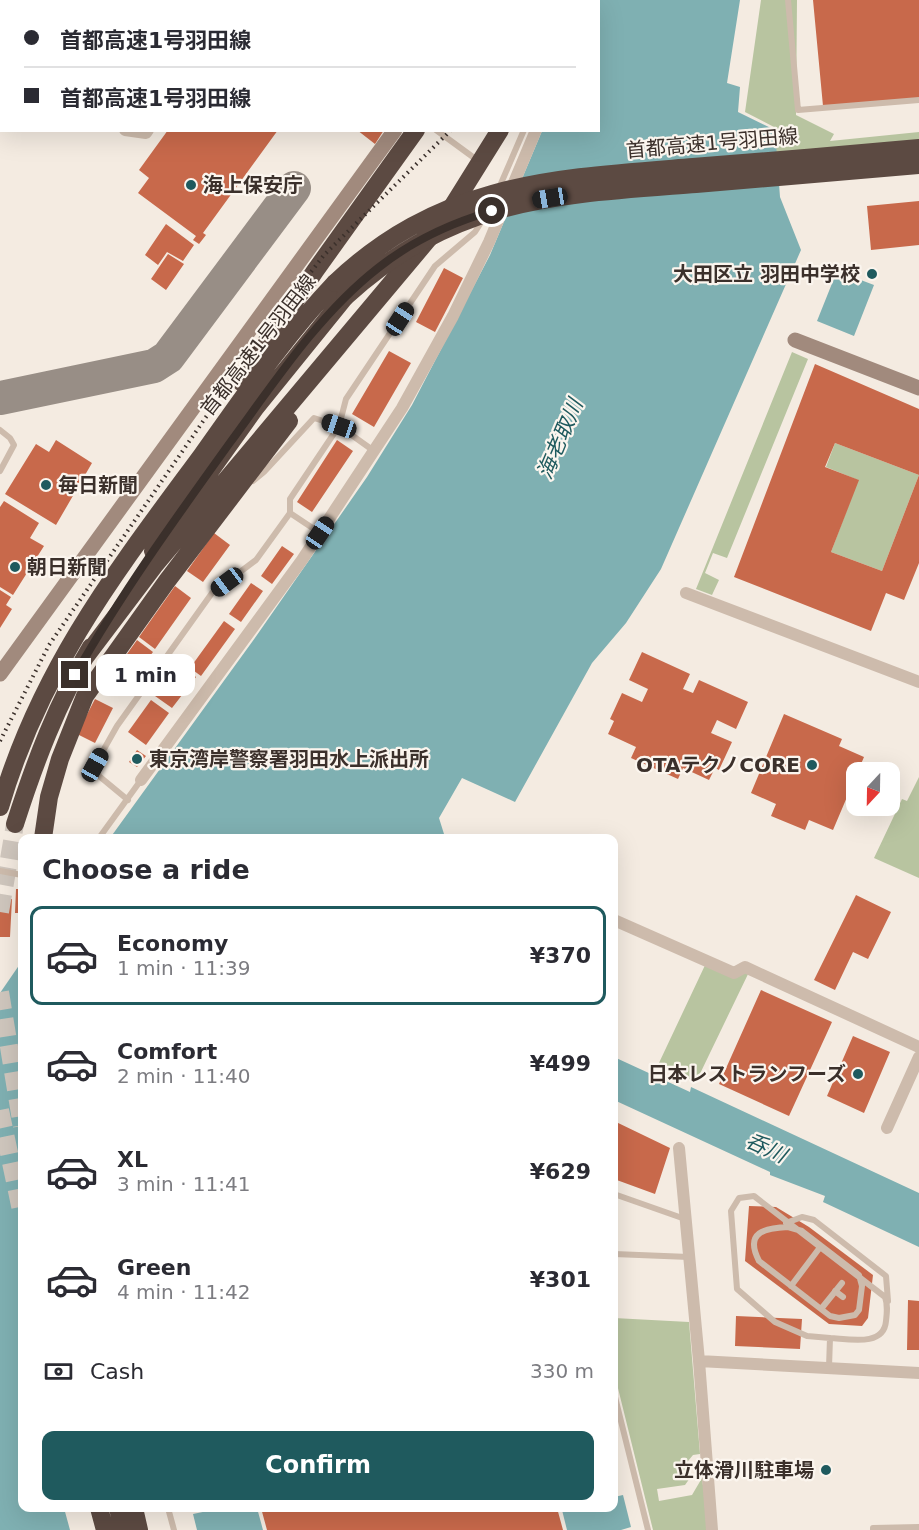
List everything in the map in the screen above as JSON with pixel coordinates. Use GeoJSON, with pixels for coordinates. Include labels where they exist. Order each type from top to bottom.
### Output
{"type":"FeatureCollection","features":[{"type":"Feature","properties":{"kind":"highway"},"geometry":{"type":"LineString","coordinates":[[182,482],[258,354],[415,132]]}},
{"type":"Feature","properties":{"kind":"highway"},"geometry":{"type":"LineString","coordinates":[[86,656],[184,530],[428,241],[482,162],[499,132]]}},
{"type":"Feature","properties":{"kind":"highway","name":"首都高速1号羽田線"},"geometry":{"type":"LineString","coordinates":[[15,824],[47,733],[86,656],[111,613],[184,507],[366,256],[409,227],[446,208],[508,189],[599,175],[919,148]]}},
{"type":"Feature","properties":{"kind":"highway","name":"首都高速1号羽田線"},"geometry":{"type":"LineString","coordinates":[[0,807],[27,728],[69,644],[279,348],[340,290],[437,232],[472,217],[534,201],[600,192],[919,165]]}},
{"type":"Feature","properties":{"kind":"highway"},"geometry":{"type":"LineString","coordinates":[[44,834],[49,797],[60,759],[86,696],[166,581],[214,520],[347,339]]}},
{"type":"Feature","properties":{"kind":"highway"},"geometry":{"type":"LineString","coordinates":[[100,1512],[105,1530]]}},
{"type":"Feature","properties":{"kind":"highway"},"geometry":{"type":"LineString","coordinates":[[119,1512],[123,1530]]}},
{"type":"Feature","properties":{"kind":"highway"},"geometry":{"type":"LineString","coordinates":[[135,1512],[139,1530]]}},
{"type":"Feature","properties":{"kind":"street"},"geometry":{"type":"LineString","coordinates":[[0,674],[394,132]]}},
{"type":"Feature","properties":{"kind":"street"},"geometry":{"type":"LineString","coordinates":[[141,780],[187,715],[200,702],[375,451],[453,316],[498,222],[535,132]]}},
{"type":"Feature","properties":{"kind":"street"},"geometry":{"type":"LineString","coordinates":[[795,340],[919,388]]}},
{"type":"Feature","properties":{"kind":"street"},"geometry":{"type":"LineString","coordinates":[[686,593],[919,682]]}},
{"type":"Feature","properties":{"kind":"street"},"geometry":{"type":"LineString","coordinates":[[618,922],[734,973],[745,967],[919,1047]]}},
{"type":"Feature","properties":{"kind":"street"},"geometry":{"type":"LineString","coordinates":[[887,1128],[919,1058]]}},
{"type":"Feature","properties":{"kind":"street"},"geometry":{"type":"LineString","coordinates":[[679,1148],[712,1530]]}},
{"type":"Feature","properties":{"kind":"street"},"geometry":{"type":"LineString","coordinates":[[699,1361],[919,1373]]}},
{"type":"Feature","properties":{"kind":"lane"},"geometry":{"type":"LineString","coordinates":[[788,0],[798,110],[919,100]]}},
{"type":"Feature","properties":{"kind":"lane"},"geometry":{"type":"LineString","coordinates":[[439,132],[482,162]]}},
{"type":"Feature","properties":{"kind":"lane"},"geometry":{"type":"LineString","coordinates":[[128,800],[99,776],[95,765],[107,743],[212,594],[256,560],[290,513],[290,499],[339,426],[346,399],[435,266],[480,226],[523,132]]}},
{"type":"Feature","properties":{"kind":"lane"},"geometry":{"type":"LineString","coordinates":[[234,493],[264,472],[314,418],[339,426],[375,451]]}},
{"type":"Feature","properties":{"kind":"lane"},"geometry":{"type":"LineString","coordinates":[[0,430],[10,438],[14,446],[0,471]]}},
{"type":"Feature","properties":{"kind":"lane"},"geometry":{"type":"LineString","coordinates":[[290,513],[320,533]]}},
{"type":"Feature","properties":{"kind":"lane"},"geometry":{"type":"LineString","coordinates":[[102,834],[141,780]]}},
{"type":"Feature","properties":{"kind":"lane"},"geometry":{"type":"LineString","coordinates":[[0,871],[18,873]]}},
{"type":"Feature","properties":{"kind":"lane"},"geometry":{"type":"LineString","coordinates":[[618,1195],[685,1219]]}},
{"type":"Feature","properties":{"kind":"lane"},"geometry":{"type":"LineString","coordinates":[[773,1228],[799,1229],[860,1275],[862,1286],[861,1304],[855,1316],[835,1317],[821,1309],[759,1261],[755,1253],[755,1241],[759,1232],[773,1228],[801,1217],[814,1220],[885,1276],[888,1286],[888,1305],[886,1328],[875,1338],[807,1336],[775,1322],[737,1289],[731,1211],[739,1198],[754,1196],[885,1297],[888,1305]]}},
{"type":"Feature","properties":{"kind":"lane"},"geometry":{"type":"LineString","coordinates":[[791,1286],[821,1245]]}},
{"type":"Feature","properties":{"kind":"lane"},"geometry":{"type":"LineString","coordinates":[[618,1254],[689,1257]]}},
{"type":"Feature","properties":{"kind":"lane"},"geometry":{"type":"LineString","coordinates":[[821,1309],[842,1283]]}},
{"type":"Feature","properties":{"kind":"lane"},"geometry":{"type":"LineString","coordinates":[[836,1291],[843,1297]]}},
{"type":"Feature","properties":{"kind":"lane"},"geometry":{"type":"LineString","coordinates":[[829,1367],[830,1338]]}},
{"type":"Feature","properties":{"kind":"lane"},"geometry":{"type":"LineString","coordinates":[[618,1409],[648,1530]]}},
{"type":"Feature","properties":{"kind":"lane"},"geometry":{"type":"LineString","coordinates":[[169,1512],[174,1530]]}},
{"type":"Feature","properties":{"kind":"lane"},"geometry":{"type":"LineString","coordinates":[[873,1530],[873,1528],[919,1527]]}},
{"type":"Feature","properties":{"kind":"green space"},"geometry":{"type":"Polygon","coordinates":[[[761,0],[797,0],[796,115],[834,134],[830,141],[919,132],[919,147],[775,161],[776,128],[745,112],[761,0]]]}},
{"type":"Feature","properties":{"kind":"green space"},"geometry":{"type":"Polygon","coordinates":[[[792,352],[808,359],[727,558],[713,553],[705,573],[719,580],[712,595],[696,589],[792,352]]]}},
{"type":"Feature","properties":{"kind":"green space"},"geometry":{"type":"Polygon","coordinates":[[[835,443],[919,475],[882,571],[831,552],[858,480],[826,467],[835,443]]]}},
{"type":"Feature","properties":{"kind":"green space"},"geometry":{"type":"Polygon","coordinates":[[[919,777],[919,878],[874,858],[894,816],[900,816],[902,799],[907,801],[919,777]]]}},
{"type":"Feature","properties":{"kind":"green space"},"geometry":{"type":"Polygon","coordinates":[[[707,961],[750,970],[696,1082],[658,1065],[707,961]]]}},
{"type":"Feature","properties":{"kind":"green space"},"geometry":{"type":"Polygon","coordinates":[[[618,1318],[689,1322],[700,1454],[693,1455],[688,1461],[690,1478],[685,1485],[657,1489],[659,1501],[692,1495],[702,1478],[709,1530],[653,1530],[618,1388],[618,1318]]]}},
{"type":"Feature","properties":{"kind":"water","name":"海老取川"},"geometry":{"type":"Polygon","coordinates":[[[600,0],[740,0],[727,83],[740,87],[738,112],[775,130],[780,197],[801,250],[661,569],[626,623],[592,663],[515,802],[462,778],[439,818],[444,834],[113,834],[257,635],[367,477],[412,405],[490,255],[542,132],[600,132],[600,0]]]}},
{"type":"Feature","properties":{"kind":"water"},"geometry":{"type":"Polygon","coordinates":[[[837,271],[874,285],[854,336],[817,321],[837,271]]]}},
{"type":"Feature","properties":{"kind":"water"},"geometry":{"type":"Polygon","coordinates":[[[18,967],[18,1512],[65,1512],[70,1530],[0,1530],[0,993],[18,967]]]}},
{"type":"Feature","properties":{"kind":"water","name":"呑川"},"geometry":{"type":"Polygon","coordinates":[[[618,1059],[690,1092],[691,1087],[919,1193],[919,1247],[823,1202],[825,1196],[770,1175],[770,1172],[618,1102],[618,1059]]]}},
{"type":"Feature","properties":{"kind":"water"},"geometry":{"type":"Polygon","coordinates":[[[623,1495],[631,1527],[621,1530],[567,1530],[562,1512],[618,1512],[618,1496],[623,1495]]]}},
{"type":"Feature","properties":{"kind":"water"},"geometry":{"type":"Polygon","coordinates":[[[258,1512],[263,1530],[197,1530],[193,1514],[258,1512]]]}},
{"type":"Feature","properties":{"kind":"building"},"geometry":{"type":"Polygon","coordinates":[[[813,0],[919,0],[919,98],[823,106],[813,0]]]}},
{"type":"Feature","properties":{"kind":"building","name":"海上保安庁"},"geometry":{"type":"Polygon","coordinates":[[[167,132],[277,132],[203,233],[206,235],[199,244],[193,240],[196,236],[138,193],[149,178],[139,170],[167,132]]]}},
{"type":"Feature","properties":{"kind":"building"},"geometry":{"type":"Polygon","coordinates":[[[360,132],[383,132],[375,144],[360,132]]]}},
{"type":"Feature","properties":{"kind":"building"},"geometry":{"type":"Polygon","coordinates":[[[919,201],[919,245],[871,250],[867,206],[919,201]]]}},
{"type":"Feature","properties":{"kind":"building"},"geometry":{"type":"Polygon","coordinates":[[[166,224],[194,245],[183,261],[167,252],[158,265],[145,255],[166,224]]]}},
{"type":"Feature","properties":{"kind":"building"},"geometry":{"type":"Polygon","coordinates":[[[168,254],[184,264],[166,290],[151,279],[168,254]]]}},
{"type":"Feature","properties":{"kind":"building"},"geometry":{"type":"Polygon","coordinates":[[[444,268],[463,278],[435,332],[416,322],[444,268]]]}},
{"type":"Feature","properties":{"kind":"building"},"geometry":{"type":"Polygon","coordinates":[[[389,351],[411,363],[374,427],[352,414],[389,351]]]}},
{"type":"Feature","properties":{"kind":"building"},"geometry":{"type":"Polygon","coordinates":[[[815,364],[919,409],[919,475],[919,563],[904,600],[886,593],[871,631],[734,577],[815,364]],[[835,443],[825,467],[859,480],[831,552],[882,571],[919,475],[835,443]]]}},
{"type":"Feature","properties":{"kind":"building","name":"毎日新聞"},"geometry":{"type":"Polygon","coordinates":[[[56,440],[92,463],[56,525],[5,494],[36,444],[49,452],[56,440]]]}},
{"type":"Feature","properties":{"kind":"building"},"geometry":{"type":"Polygon","coordinates":[[[337,440],[353,451],[312,512],[297,502],[337,440]]]}},
{"type":"Feature","properties":{"kind":"building","name":"朝日新聞"},"geometry":{"type":"Polygon","coordinates":[[[4,501],[39,523],[30,538],[44,546],[13,595],[0,587],[0,507],[4,501]]]}},
{"type":"Feature","properties":{"kind":"building"},"geometry":{"type":"Polygon","coordinates":[[[214,533],[230,545],[203,582],[187,571],[214,533]]]}},
{"type":"Feature","properties":{"kind":"building"},"geometry":{"type":"Polygon","coordinates":[[[282,546],[294,554],[272,584],[261,576],[282,546]]]}},
{"type":"Feature","properties":{"kind":"building"},"geometry":{"type":"Polygon","coordinates":[[[251,583],[263,591],[241,622],[229,614],[251,583]]]}},
{"type":"Feature","properties":{"kind":"building"},"geometry":{"type":"Polygon","coordinates":[[[175,586],[191,598],[155,649],[139,637],[175,586]]]}},
{"type":"Feature","properties":{"kind":"building"},"geometry":{"type":"Polygon","coordinates":[[[0,590],[11,597],[6,605],[12,609],[0,628],[0,590]]]}},
{"type":"Feature","properties":{"kind":"building"},"geometry":{"type":"Polygon","coordinates":[[[224,621],[235,629],[201,676],[190,668],[224,621]]]}},
{"type":"Feature","properties":{"kind":"building"},"geometry":{"type":"Polygon","coordinates":[[[137,640],[153,652],[138,672],[122,661],[137,640]]]}},
{"type":"Feature","properties":{"kind":"building"},"geometry":{"type":"Polygon","coordinates":[[[642,652],[690,674],[683,689],[693,693],[699,680],[748,702],[736,729],[717,720],[711,733],[732,742],[719,770],[715,768],[709,780],[683,768],[678,779],[631,758],[636,747],[608,734],[614,721],[610,719],[622,693],[642,702],[648,689],[629,680],[642,652]]]}},
{"type":"Feature","properties":{"kind":"building"},"geometry":{"type":"Polygon","coordinates":[[[179,664],[196,677],[172,708],[155,696],[179,664]]]}},
{"type":"Feature","properties":{"kind":"building"},"geometry":{"type":"Polygon","coordinates":[[[95,699],[113,708],[95,743],[77,734],[95,699]]]}},
{"type":"Feature","properties":{"kind":"building"},"geometry":{"type":"Polygon","coordinates":[[[151,700],[169,713],[146,745],[128,732],[151,700]]]}},
{"type":"Feature","properties":{"kind":"building","name":"OTAテクノCORE"},"geometry":{"type":"Polygon","coordinates":[[[784,714],[842,739],[839,746],[864,757],[862,762],[846,762],[846,799],[833,830],[809,820],[805,830],[771,816],[776,804],[751,793],[784,714]]]}},
{"type":"Feature","properties":{"kind":"building","name":"東京湾岸警察署羽田水上派出所"},"geometry":{"type":"Polygon","coordinates":[[[137,750],[146,756],[137,767],[129,762],[137,750]]]}},
{"type":"Feature","properties":{"kind":"building"},"geometry":{"type":"Polygon","coordinates":[[[16,889],[18,889],[18,913],[15,913],[16,889]]]}},
{"type":"Feature","properties":{"kind":"building"},"geometry":{"type":"Polygon","coordinates":[[[856,895],[891,912],[868,959],[853,952],[835,990],[814,980],[856,895]]]}},
{"type":"Feature","properties":{"kind":"building"},"geometry":{"type":"Polygon","coordinates":[[[0,899],[12,899],[10,937],[0,937],[0,899]]]}},
{"type":"Feature","properties":{"kind":"building"},"geometry":{"type":"Polygon","coordinates":[[[761,990],[832,1022],[789,1116],[719,1084],[761,990]]]}},
{"type":"Feature","properties":{"kind":"building","name":"日本レストランフーズ"},"geometry":{"type":"Polygon","coordinates":[[[853,1036],[890,1052],[864,1113],[827,1096],[853,1036]]]}},
{"type":"Feature","properties":{"kind":"building"},"geometry":{"type":"Polygon","coordinates":[[[618,1123],[670,1148],[655,1194],[618,1180],[618,1123]]]}},
{"type":"Feature","properties":{"kind":"building"},"geometry":{"type":"Polygon","coordinates":[[[749,1206],[776,1207],[809,1227],[873,1275],[868,1318],[862,1326],[829,1324],[745,1261],[749,1206]]]}},
{"type":"Feature","properties":{"kind":"building"},"geometry":{"type":"Polygon","coordinates":[[[908,1300],[919,1301],[919,1350],[907,1350],[908,1300]]]}},
{"type":"Feature","properties":{"kind":"building"},"geometry":{"type":"Polygon","coordinates":[[[736,1316],[802,1319],[800,1349],[735,1346],[736,1316]]]}},
{"type":"Feature","properties":{"kind":"building"},"geometry":{"type":"Polygon","coordinates":[[[262,1512],[558,1512],[563,1530],[267,1530],[262,1512]]]}},
{"type":"Feature","properties":{"kind":"taxiway"},"geometry":{"type":"LineString","coordinates":[[0,398],[154,366],[168,357],[294,188]]}},
{"type":"Feature","properties":{"kind":"tunnel"},"geometry":{"type":"LineString","coordinates":[[0,912],[15,824]]}},
{"type":"Feature","properties":{"kind":"tunnel"},"geometry":{"type":"LineString","coordinates":[[0,992],[18,1102]]}},
{"type":"Feature","properties":{"kind":"tunnel"},"geometry":{"type":"LineString","coordinates":[[0,1110],[18,1196]]}},
{"type":"Feature","properties":{"kind":"railway"},"geometry":{"type":"LineString","coordinates":[[0,741],[49,645],[259,340],[324,255],[449,132]]}},
{"type":"Feature","properties":{"kind":"place","name":"海上保安庁"},"geometry":{"type":"Point","coordinates":[191,185]}},
{"type":"Feature","properties":{"kind":"place","name":"大田区立 羽田中学校"},"geometry":{"type":"Point","coordinates":[872,274]}},
{"type":"Feature","properties":{"kind":"place","name":"毎日新聞"},"geometry":{"type":"Point","coordinates":[46,485]}},
{"type":"Feature","properties":{"kind":"place","name":"朝日新聞"},"geometry":{"type":"Point","coordinates":[15,567]}},
{"type":"Feature","properties":{"kind":"place","name":"東京湾岸警察署羽田水上派出所"},"geometry":{"type":"Point","coordinates":[137,759]}},
{"type":"Feature","properties":{"kind":"place","name":"OTAテクノCORE"},"geometry":{"type":"Point","coordinates":[812,765]}},
{"type":"Feature","properties":{"kind":"place","name":"日本レストランフーズ"},"geometry":{"type":"Point","coordinates":[858,1074]}},
{"type":"Feature","properties":{"kind":"place","name":"立体滑川駐車場"},"geometry":{"type":"Point","coordinates":[826,1470]}},
{"type":"Feature","properties":{"kind":"route"},"geometry":{"type":"LineString","coordinates":[[75,675],[111,613],[177,516],[256,407],[325,319],[345,297],[379,267],[398,254],[455,224],[492,211]]}}]}
